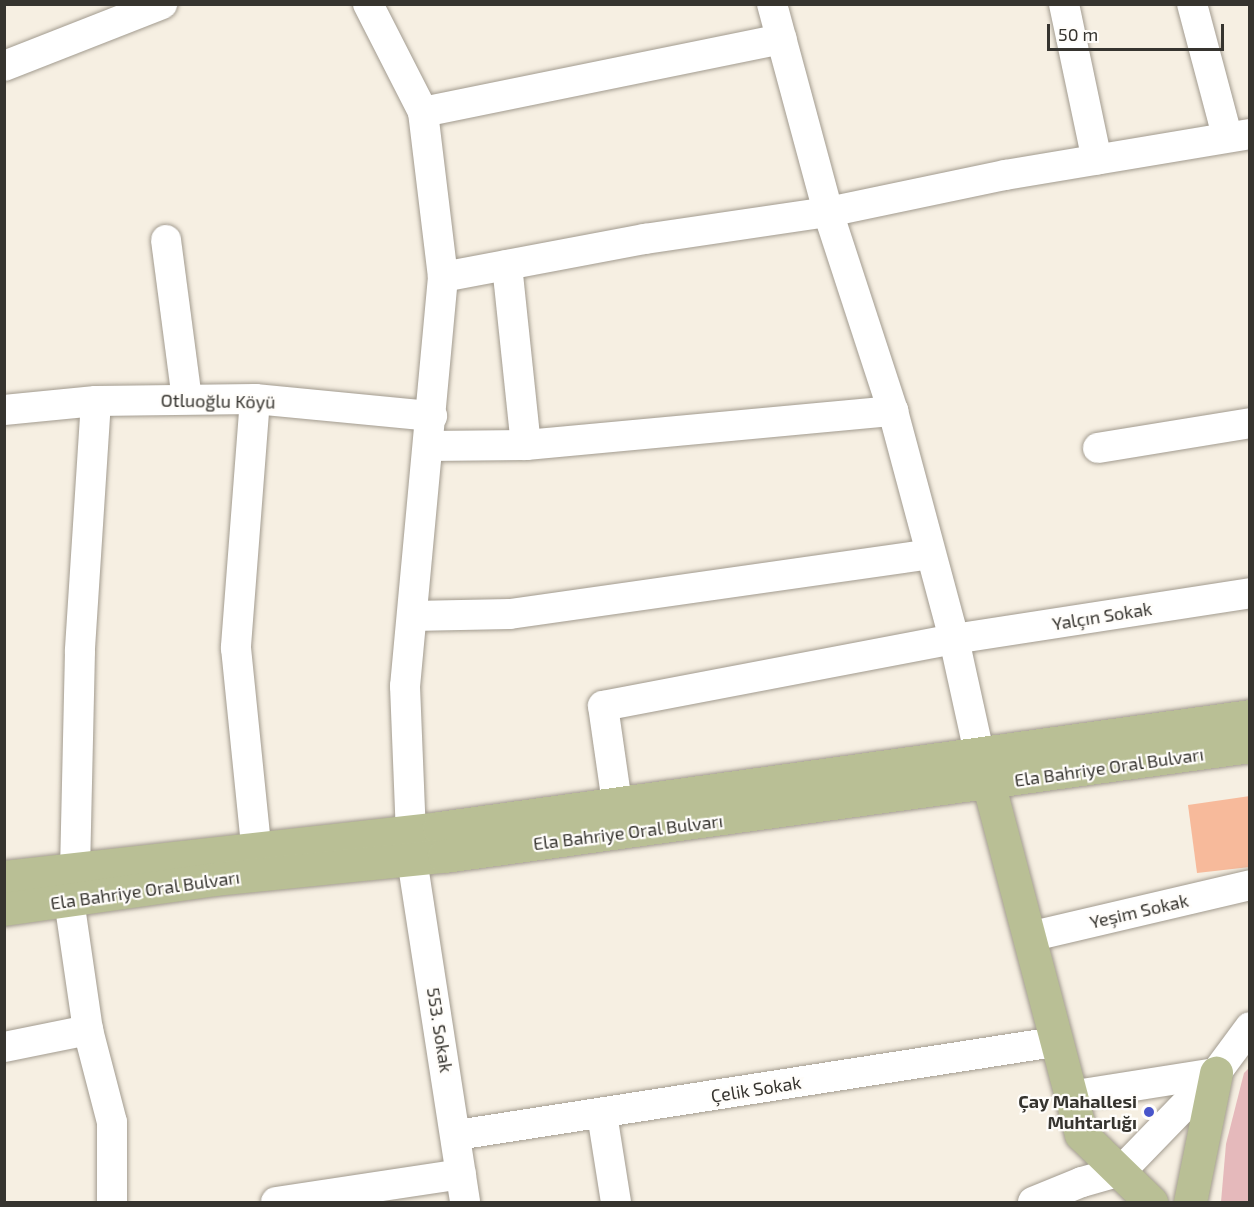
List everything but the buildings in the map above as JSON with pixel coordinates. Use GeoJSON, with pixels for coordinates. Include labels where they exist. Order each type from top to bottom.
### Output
{"type":"FeatureCollection","features":[{"type":"Feature","properties":{"kind":"main road","name":"Ela Bahriye Oral Bulvarı"},"geometry":{"type":"LineString","coordinates":[[4,877],[72,884],[216,879],[412,845],[617,803],[1250,716]]}},
{"type":"Feature","properties":{"kind":"main road","name":"Ela Bahriye Oral Bulvarı"},"geometry":{"type":"LineString","coordinates":[[4,909],[72,884],[256,846],[412,845],[990,784],[1250,747]]}},
{"type":"Feature","properties":{"kind":"main road"},"geometry":{"type":"LineString","coordinates":[[979,753],[990,784],[1054,1042],[1081,1134],[1151,1203]]}},
{"type":"Feature","properties":{"kind":"main road"},"geometry":{"type":"LineString","coordinates":[[1190,1203],[1216,1073]]}},
{"type":"Feature","properties":{"kind":"street"},"geometry":{"type":"LineString","coordinates":[[4,66],[162,4]]}},
{"type":"Feature","properties":{"kind":"street"},"geometry":{"type":"LineString","coordinates":[[368,4],[423,112],[782,39]]}},
{"type":"Feature","properties":{"kind":"street"},"geometry":{"type":"LineString","coordinates":[[772,4],[828,212],[893,411],[954,639],[979,753]]}},
{"type":"Feature","properties":{"kind":"street"},"geometry":{"type":"LineString","coordinates":[[1064,4],[1097,160]]}},
{"type":"Feature","properties":{"kind":"street"},"geometry":{"type":"LineString","coordinates":[[443,277],[645,239],[828,212],[1238,135],[1192,4]]}},
{"type":"Feature","properties":{"kind":"street","name":"553. Sokak"},"geometry":{"type":"LineString","coordinates":[[423,112],[443,277],[432,416],[405,686],[412,845],[457,1135],[463,1188]]}},
{"type":"Feature","properties":{"kind":"street"},"geometry":{"type":"LineString","coordinates":[[166,240],[187,399]]}},
{"type":"Feature","properties":{"kind":"street"},"geometry":{"type":"LineString","coordinates":[[507,265],[526,445]]}},
{"type":"Feature","properties":{"kind":"street"},"geometry":{"type":"LineString","coordinates":[[255,399],[236,648],[256,846]]}},
{"type":"Feature","properties":{"kind":"street","name":"Otluoğlu Köyü"},"geometry":{"type":"LineString","coordinates":[[4,410],[96,401],[255,399],[432,416]]}},
{"type":"Feature","properties":{"kind":"street"},"geometry":{"type":"LineString","coordinates":[[96,401],[80,651],[72,884],[88,1030],[112,1122],[112,1203]]}},
{"type":"Feature","properties":{"kind":"street"},"geometry":{"type":"LineString","coordinates":[[429,446],[526,445],[893,411]]}},
{"type":"Feature","properties":{"kind":"street"},"geometry":{"type":"LineString","coordinates":[[1098,448],[1250,423]]}},
{"type":"Feature","properties":{"kind":"street"},"geometry":{"type":"LineString","coordinates":[[412,616],[510,614],[930,554]]}},
{"type":"Feature","properties":{"kind":"street","name":"Yalçın Sokak"},"geometry":{"type":"LineString","coordinates":[[617,803],[603,706],[954,639],[1250,593]]}},
{"type":"Feature","properties":{"kind":"street","name":"Yeşim Sokak"},"geometry":{"type":"LineString","coordinates":[[1029,937],[1250,885]]}},
{"type":"Feature","properties":{"kind":"street"},"geometry":{"type":"LineString","coordinates":[[1032,1203],[1084,1192],[1121,1171],[1216,1073],[1250,1027]]}},
{"type":"Feature","properties":{"kind":"street"},"geometry":{"type":"LineString","coordinates":[[4,1047],[88,1030]]}},
{"type":"Feature","properties":{"kind":"street","name":"Çelik Sokak"},"geometry":{"type":"LineString","coordinates":[[457,1135],[1054,1042]]}},
{"type":"Feature","properties":{"kind":"street"},"geometry":{"type":"LineString","coordinates":[[1070,1096],[1216,1073]]}},
{"type":"Feature","properties":{"kind":"street"},"geometry":{"type":"LineString","coordinates":[[602,1114],[616,1203]]}},
{"type":"Feature","properties":{"kind":"street"},"geometry":{"type":"LineString","coordinates":[[276,1203],[463,1188]]}},
{"type":"Feature","properties":{"kind":"shaded area"},"geometry":{"type":"Polygon","coordinates":[[[1249,1068],[1249,1202],[1221,1202],[1226,1144],[1244,1073],[1249,1068]]]}},
{"type":"Feature","properties":{"kind":"place","name":"Çay Mahallesi Muhtarlığı"},"geometry":{"type":"Point","coordinates":[1149,1112]}}]}
